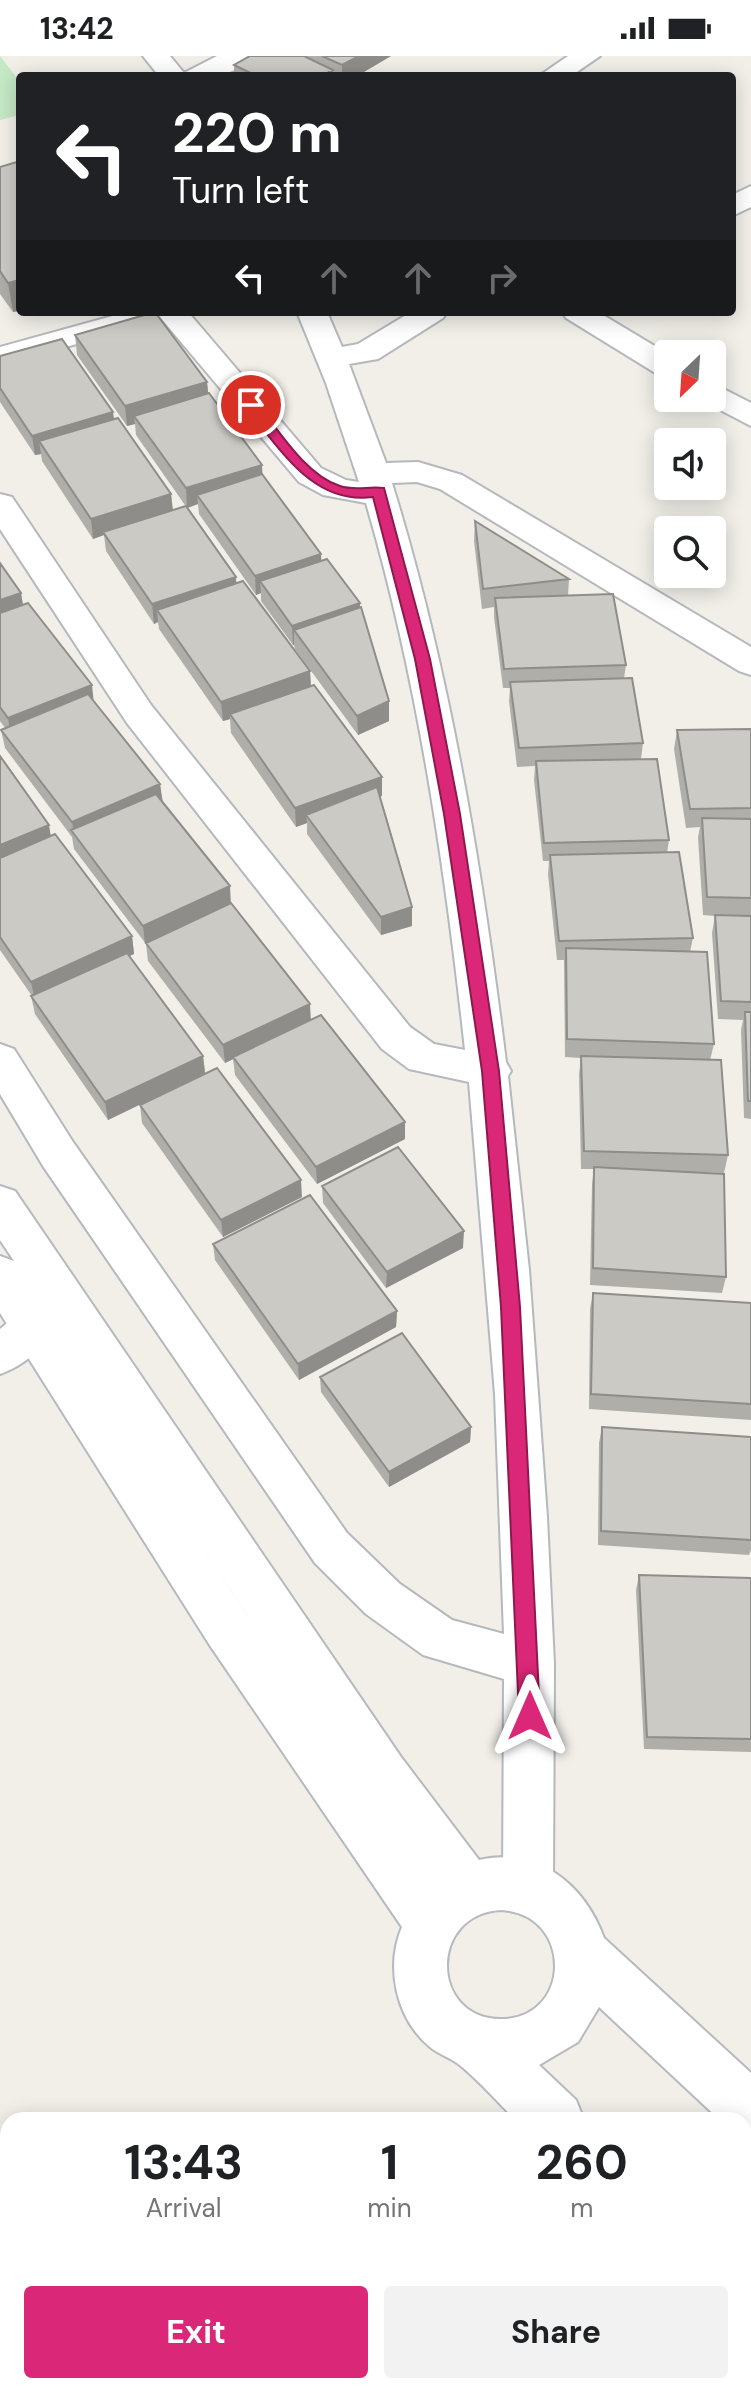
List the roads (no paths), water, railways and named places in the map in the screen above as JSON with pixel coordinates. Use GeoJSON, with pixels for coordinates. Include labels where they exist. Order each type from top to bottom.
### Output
{"type":"FeatureCollection","features":[{"type":"Feature","properties":{"kind":"street"},"geometry":{"type":"LineString","coordinates":[[156,56],[170,72]]}},
{"type":"Feature","properties":{"kind":"street"},"geometry":{"type":"LineString","coordinates":[[205,72],[239,56]]}},
{"type":"Feature","properties":{"kind":"street"},"geometry":{"type":"LineString","coordinates":[[559,72],[587,56]]}},
{"type":"Feature","properties":{"kind":"street"},"geometry":{"type":"LineString","coordinates":[[0,356],[144,316]]}},
{"type":"Feature","properties":{"kind":"street"},"geometry":{"type":"LineString","coordinates":[[175,316],[310,475],[332,489],[357,494],[376,483],[418,472],[451,482],[751,663]]}},
{"type":"Feature","properties":{"kind":"street"},"geometry":{"type":"LineString","coordinates":[[314,316],[333,358],[376,483],[423,659],[452,814],[491,1071],[510,1307],[530,1664],[528,1888]]}},
{"type":"Feature","properties":{"kind":"street"},"geometry":{"type":"LineString","coordinates":[[333,358],[367,352],[426,316]]}},
{"type":"Feature","properties":{"kind":"street"},"geometry":{"type":"LineString","coordinates":[[584,316],[654,359]]}},
{"type":"Feature","properties":{"kind":"street"},"geometry":{"type":"LineString","coordinates":[[726,401],[751,416]]}},
{"type":"Feature","properties":{"kind":"street"},"geometry":{"type":"LineString","coordinates":[[0,504],[139,714],[396,1038],[423,1058],[491,1071]]}},
{"type":"Feature","properties":{"kind":"street"},"geometry":{"type":"LineString","coordinates":[[0,1060],[58,1154],[331,1548],[383,1599],[440,1639],[530,1664]]}},
{"type":"Feature","properties":{"kind":"street"},"geometry":{"type":"LineString","coordinates":[[0,1204],[383,1775],[449,1906]]}},
{"type":"Feature","properties":{"kind":"street"},"geometry":{"type":"LineString","coordinates":[[0,1275],[17,1341],[227,1628],[449,1906]]}},
{"type":"Feature","properties":{"kind":"street"},"geometry":{"type":"LineString","coordinates":[[548,2112],[477,2044],[445,2024],[425,1993],[419,1956],[449,1906],[497,1883],[528,1888],[563,1914],[582,1954],[751,2111]]}},
{"type":"Feature","properties":{"kind":"street"},"geometry":{"type":"LineString","coordinates":[[477,2044],[518,2048],[555,2030],[579,1996],[582,1954]]}}]}
